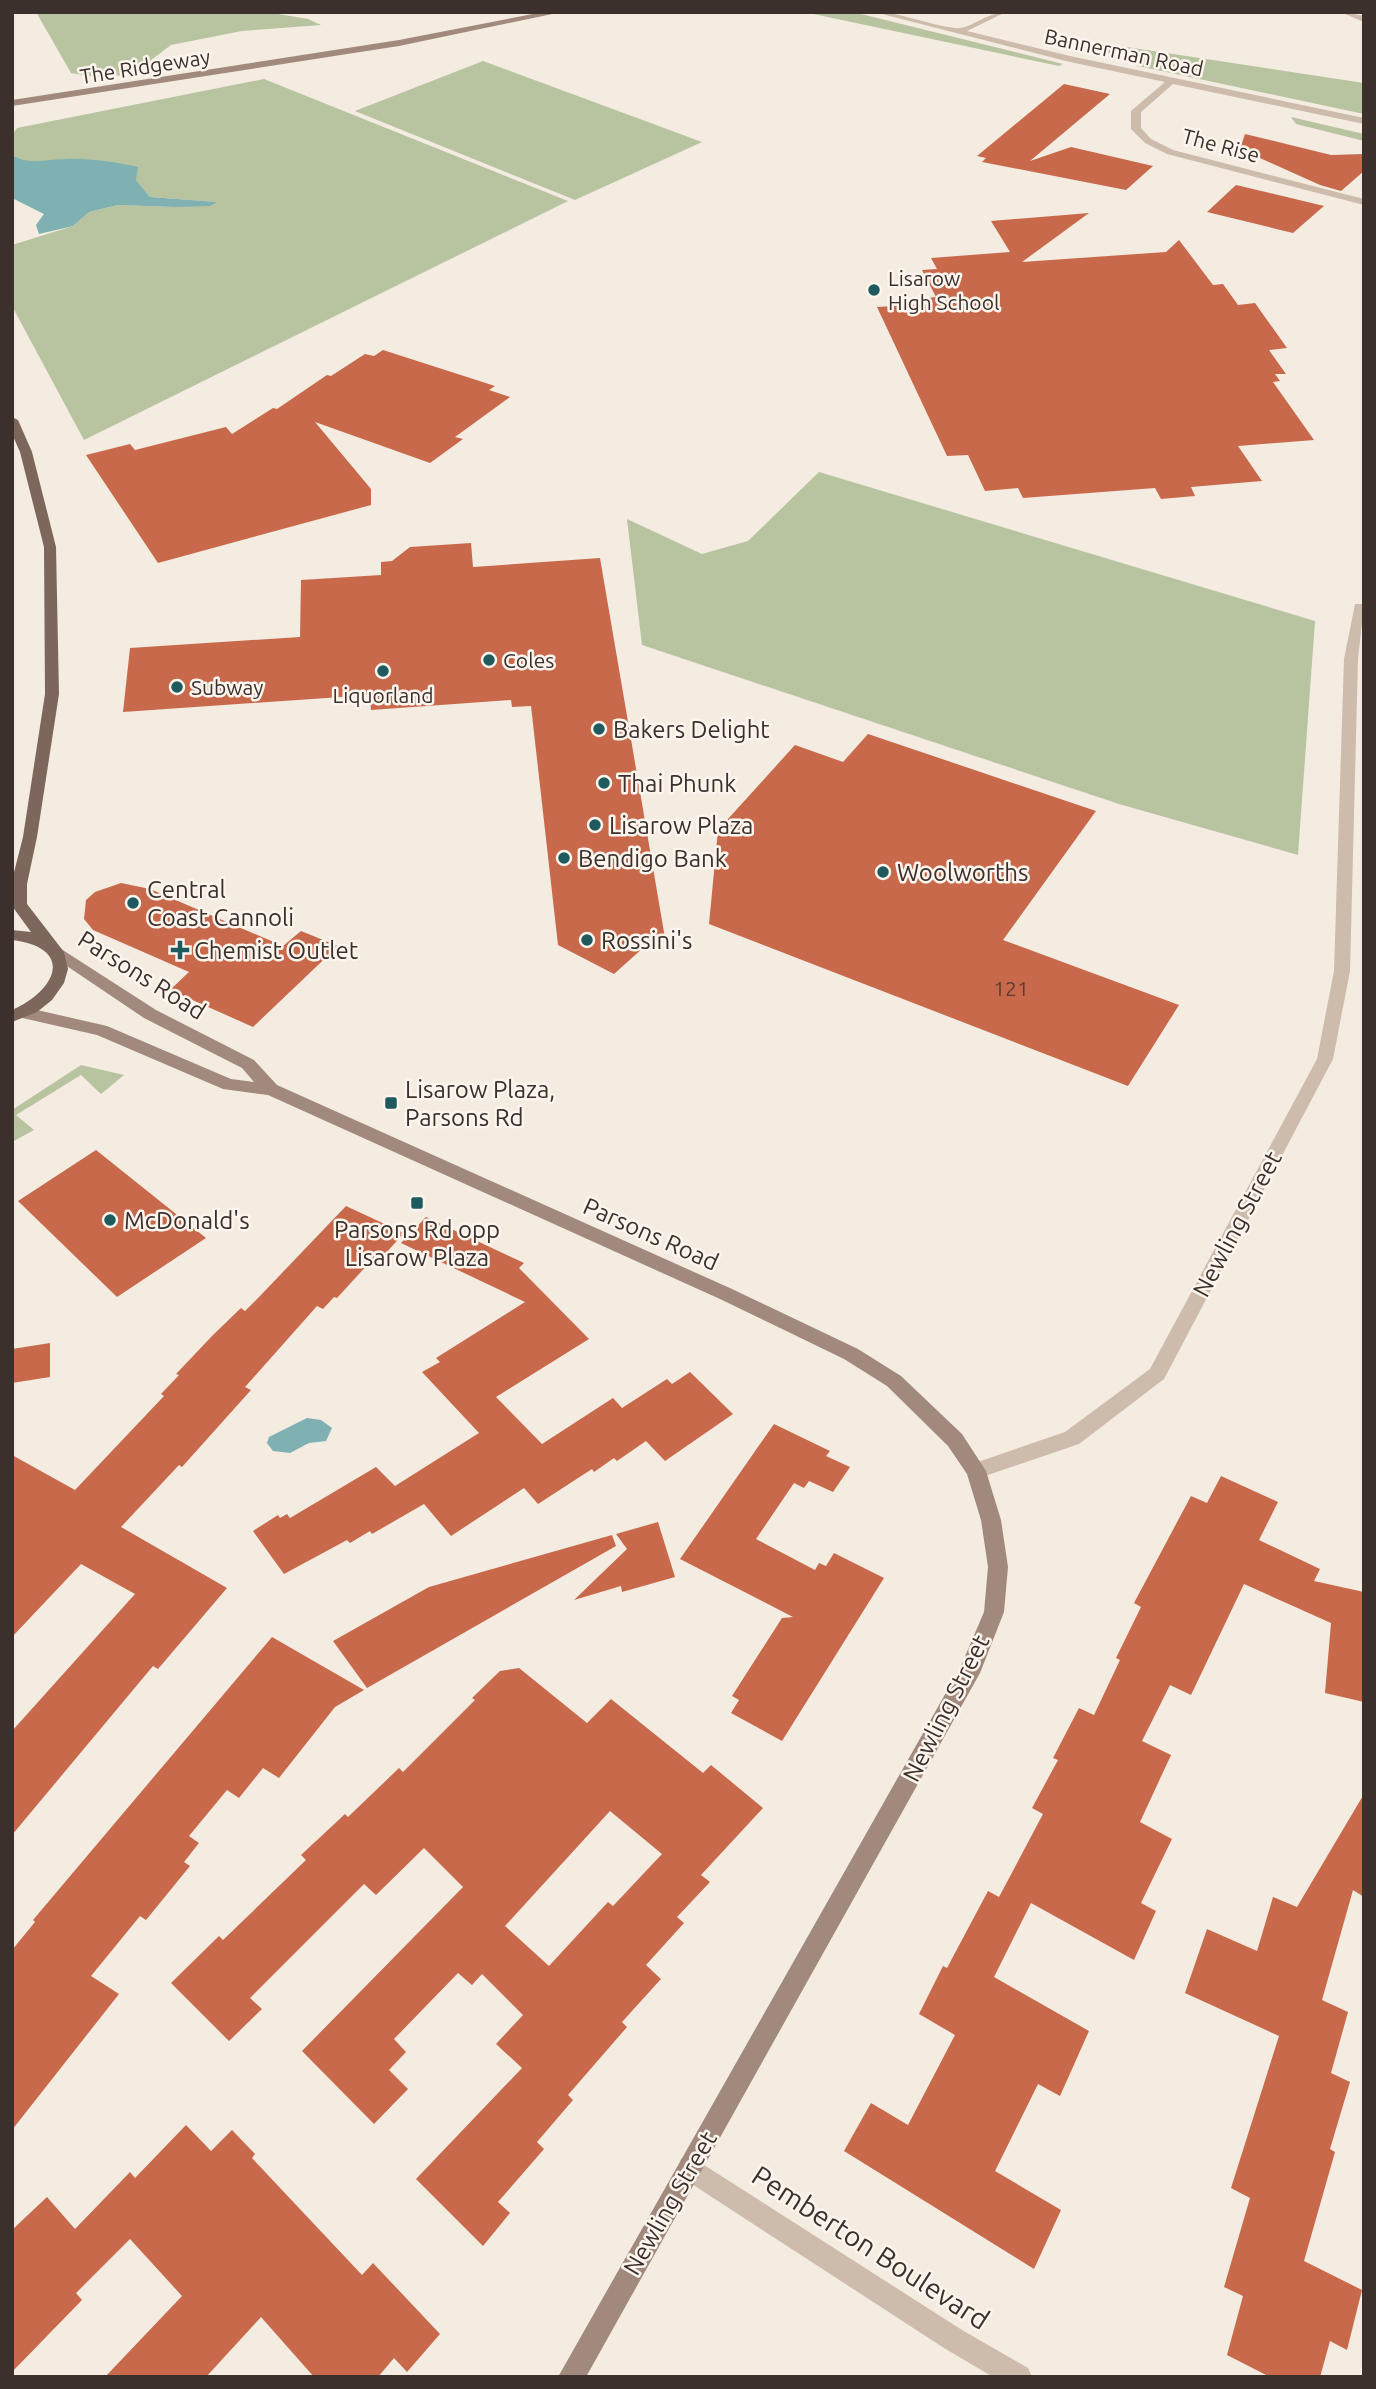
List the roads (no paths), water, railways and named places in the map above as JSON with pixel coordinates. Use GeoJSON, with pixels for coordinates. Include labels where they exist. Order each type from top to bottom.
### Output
{"type":"FeatureCollection","features":[{"type":"Feature","properties":{"kind":"main road"},"geometry":{"type":"LineString","coordinates":[[12,420],[26,452],[50,547],[52,694],[30,837],[19,884],[19,905],[52,947],[62,968],[56,988],[37,1006],[16,1017]]}},
{"type":"Feature","properties":{"kind":"main road"},"geometry":{"type":"LineString","coordinates":[[12,935],[52,947]]}},
{"type":"Feature","properties":{"kind":"street","name":"The Ridgeway"},"geometry":{"type":"LineString","coordinates":[[283,62],[513,12]]}},
{"type":"Feature","properties":{"kind":"street","name":"The Ridgeway"},"geometry":{"type":"LineString","coordinates":[[12,103],[283,62],[461,32],[558,12]]}},
{"type":"Feature","properties":{"kind":"street","name":"Bannerman Road"},"geometry":{"type":"LineString","coordinates":[[878,12],[1171,80],[1364,121]]}},
{"type":"Feature","properties":{"kind":"street"},"geometry":{"type":"LineString","coordinates":[[958,32],[1002,12]]}},
{"type":"Feature","properties":{"kind":"street"},"geometry":{"type":"LineString","coordinates":[[1348,12],[1364,19]]}},
{"type":"Feature","properties":{"kind":"street"},"geometry":{"type":"LineString","coordinates":[[461,32],[471,20]]}},
{"type":"Feature","properties":{"kind":"street","name":"The Rise"},"geometry":{"type":"LineString","coordinates":[[1171,80],[1136,111],[1136,129],[1148,141],[1170,152],[1364,202]]}},
{"type":"Feature","properties":{"kind":"street","name":"Newling Street"},"geometry":{"type":"LineString","coordinates":[[571,2377],[970,1673],[994,1612],[998,1567],[992,1520],[976,1471],[1072,1438],[1157,1374],[1325,1059],[1342,971],[1345,788],[1351,659],[1360,607]]}},
{"type":"Feature","properties":{"kind":"street"},"geometry":{"type":"LineString","coordinates":[[1345,788],[1364,790]]}},
{"type":"Feature","properties":{"kind":"street","name":"Parsons Road"},"geometry":{"type":"LineString","coordinates":[[52,947],[150,1014],[248,1064],[271,1090]]}},
{"type":"Feature","properties":{"kind":"street","name":"Parsons Road"},"geometry":{"type":"LineString","coordinates":[[16,1017],[84,1025],[124,1038],[229,1085],[271,1090],[356,1125],[464,1179],[726,1294],[851,1354],[894,1381],[955,1440],[976,1471]]}},
{"type":"Feature","properties":{"kind":"street","name":"Pemberton Boulevard"},"geometry":{"type":"LineString","coordinates":[[691,2168],[953,2339],[1019,2377]]}},
{"type":"Feature","properties":{"kind":"water"},"geometry":{"type":"Polygon","coordinates":[[[12,155],[32,161],[84,159],[138,167],[136,180],[150,197],[217,202],[210,206],[118,205],[89,212],[73,226],[39,234],[36,225],[44,214],[12,198],[12,155]]]}},
{"type":"Feature","properties":{"kind":"water"},"geometry":{"type":"Polygon","coordinates":[[[307,1418],[321,1420],[332,1428],[326,1441],[309,1443],[290,1453],[273,1451],[267,1443],[269,1437],[307,1418]]]}},
{"type":"Feature","properties":{"kind":"place","name":"Lisarow High School"},"geometry":{"type":"Point","coordinates":[874,290]}},
{"type":"Feature","properties":{"kind":"place","name":"Coles"},"geometry":{"type":"Point","coordinates":[489,660]}},
{"type":"Feature","properties":{"kind":"place","name":"Liquorland"},"geometry":{"type":"Point","coordinates":[383,671]}},
{"type":"Feature","properties":{"kind":"place","name":"Subway"},"geometry":{"type":"Point","coordinates":[177,687]}},
{"type":"Feature","properties":{"kind":"place","name":"Bakers Delight"},"geometry":{"type":"Point","coordinates":[599,729]}},
{"type":"Feature","properties":{"kind":"place","name":"Thai Phunk"},"geometry":{"type":"Point","coordinates":[604,783]}},
{"type":"Feature","properties":{"kind":"place","name":"Lisarow Plaza"},"geometry":{"type":"Point","coordinates":[595,825]}},
{"type":"Feature","properties":{"kind":"place","name":"Bendigo Bank"},"geometry":{"type":"Point","coordinates":[564,858]}},
{"type":"Feature","properties":{"kind":"place","name":"Woolworths"},"geometry":{"type":"Point","coordinates":[883,872]}},
{"type":"Feature","properties":{"kind":"place","name":"Central Coast Cannoli"},"geometry":{"type":"Point","coordinates":[133,903]}},
{"type":"Feature","properties":{"kind":"place","name":"Rossini's"},"geometry":{"type":"Point","coordinates":[587,940]}},
{"type":"Feature","properties":{"kind":"place","name":"Chemist Outlet"},"geometry":{"type":"Point","coordinates":[180,950]}},
{"type":"Feature","properties":{"kind":"place","name":"Lisarow Plaza, Parsons Rd"},"geometry":{"type":"Point","coordinates":[391,1103]}},
{"type":"Feature","properties":{"kind":"place","name":"Parsons Rd opp Lisarow Plaza"},"geometry":{"type":"Point","coordinates":[417,1203]}},
{"type":"Feature","properties":{"kind":"place","name":"McDonald's"},"geometry":{"type":"Point","coordinates":[110,1220]}}]}
